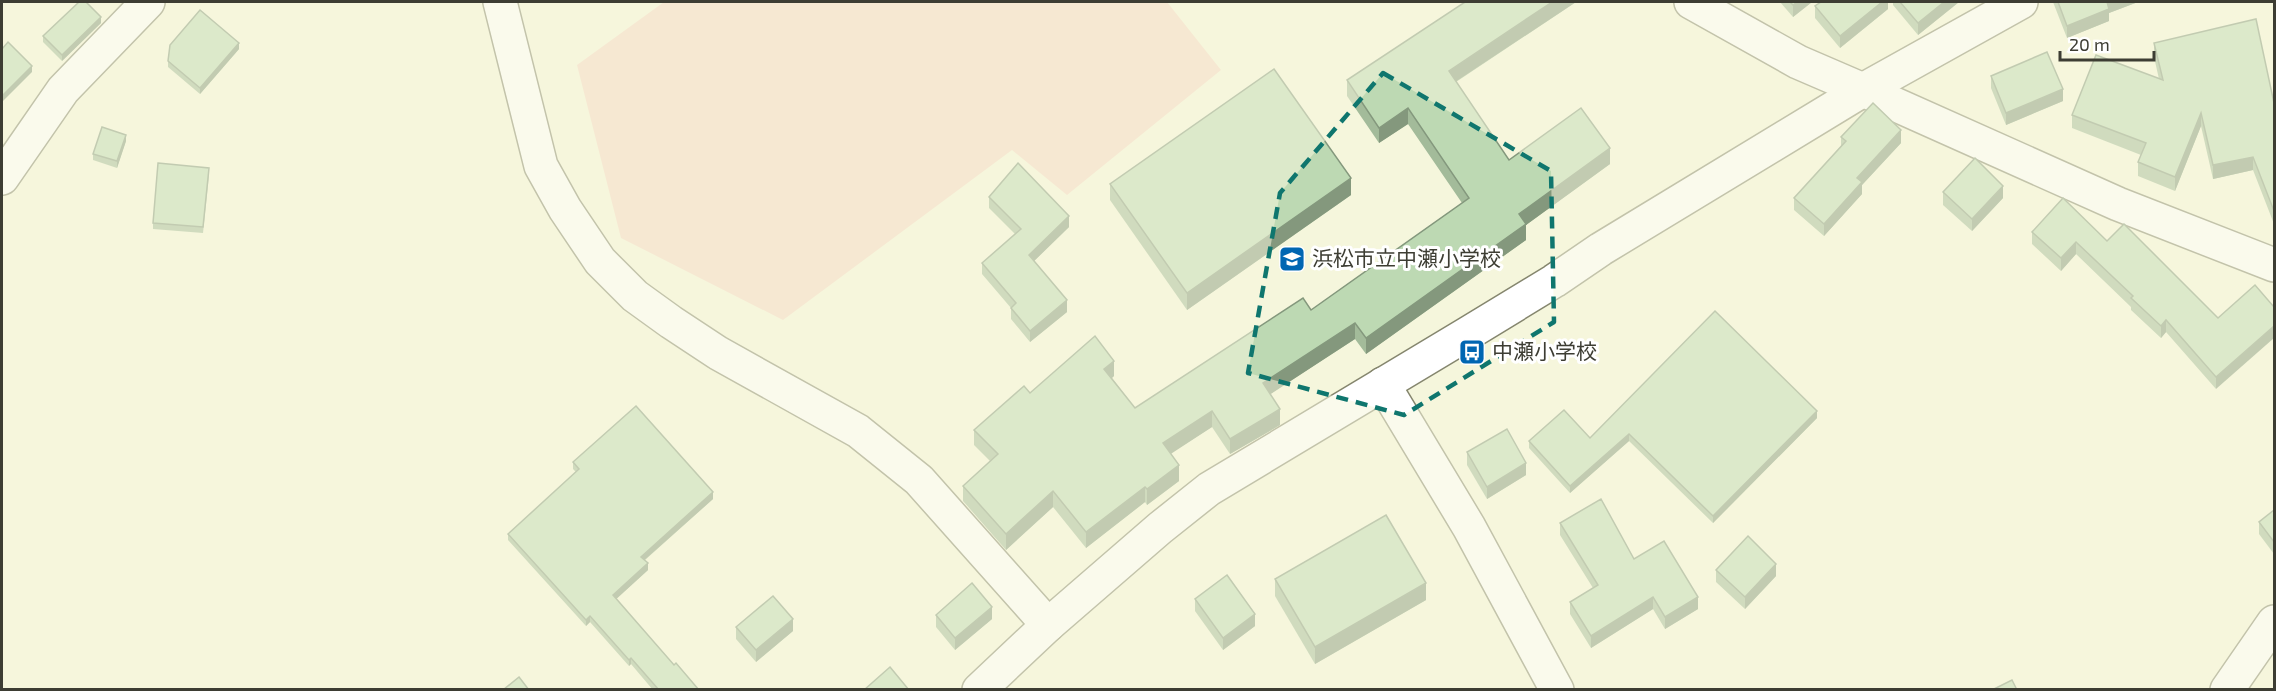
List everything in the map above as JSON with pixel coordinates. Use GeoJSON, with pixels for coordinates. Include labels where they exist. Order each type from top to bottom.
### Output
{"type":"FeatureCollection","features":[{"type":"Feature","properties":{"kind":"street"},"geometry":{"type":"LineString","coordinates":[[2,178],[63,90],[148,2]]}},
{"type":"Feature","properties":{"kind":"street"},"geometry":{"type":"LineString","coordinates":[[500,2],[541,166],[565,209],[600,261],[635,296],[671,322],[718,353],[858,431],[919,480],[1048,625]]}},
{"type":"Feature","properties":{"kind":"street"},"geometry":{"type":"LineString","coordinates":[[1691,2],[1798,62],[2118,204],[2274,265]]}},
{"type":"Feature","properties":{"kind":"street"},"geometry":{"type":"LineString","coordinates":[[980,690],[1048,625],[1160,528],[1209,489],[1863,90],[2021,2]]}},
{"type":"Feature","properties":{"kind":"street"},"geometry":{"type":"LineString","coordinates":[[1383,384],[1469,527],[1557,690]]}},
{"type":"Feature","properties":{"kind":"street"},"geometry":{"type":"LineString","coordinates":[[2227,690],[2274,622]]}},
{"type":"Feature","properties":{"kind":"highlighted area"},"geometry":{"type":"Polygon","coordinates":[[[1383,73],[1551,171],[1554,322],[1404,415],[1248,373],[1280,193],[1383,73]]]}},
{"type":"Feature","properties":{"kind":"shaded area"},"geometry":{"type":"Polygon","coordinates":[[[664,2],[1167,2],[1221,70],[1067,195],[1012,150],[783,320],[621,238],[577,65],[664,2]]]}},
{"type":"Feature","properties":{"kind":"building"},"geometry":{"type":"Polygon","coordinates":[[[79,2],[86,2],[101,17],[62,55],[43,36],[79,2]]]}},
{"type":"Feature","properties":{"kind":"building"},"geometry":{"type":"Polygon","coordinates":[[[1465,2],[1552,2],[1449,71],[1509,160],[1581,108],[1610,148],[1519,214],[1526,224],[1366,338],[1355,323],[1263,383],[1280,409],[1230,439],[1212,411],[1163,443],[1179,465],[1147,489],[1145,487],[1086,532],[1053,491],[1006,534],[963,486],[998,454],[974,430],[1024,386],[1030,393],[1095,336],[1114,361],[1104,369],[1135,408],[1303,298],[1311,310],[1469,198],[1408,108],[1379,128],[1347,80],[1465,2]]]}},
{"type":"Feature","properties":{"kind":"building"},"geometry":{"type":"Polygon","coordinates":[[[1821,2],[1882,2],[1840,36],[1815,6],[1821,2]]]}},
{"type":"Feature","properties":{"kind":"building"},"geometry":{"type":"Polygon","coordinates":[[[1900,2],[1944,2],[1918,23],[1900,2]]]}},
{"type":"Feature","properties":{"kind":"building"},"geometry":{"type":"Polygon","coordinates":[[[2058,2],[2107,2],[2109,9],[2067,26],[2058,2]]]}},
{"type":"Feature","properties":{"kind":"building"},"geometry":{"type":"Polygon","coordinates":[[[200,10],[239,43],[200,88],[168,61],[170,45],[200,10]]]}},
{"type":"Feature","properties":{"kind":"building"},"geometry":{"type":"Polygon","coordinates":[[[2256,19],[2274,103],[2274,211],[2253,157],[2213,165],[2201,113],[2175,177],[2138,162],[2146,143],[2072,115],[2096,55],[2163,80],[2154,43],[2256,19]]]}},
{"type":"Feature","properties":{"kind":"building"},"geometry":{"type":"Polygon","coordinates":[[[8,42],[32,66],[2,96],[2,49],[8,42]]]}},
{"type":"Feature","properties":{"kind":"building"},"geometry":{"type":"Polygon","coordinates":[[[2047,52],[2063,89],[2006,113],[1991,76],[2047,52]]]}},
{"type":"Feature","properties":{"kind":"building"},"geometry":{"type":"Polygon","coordinates":[[[1274,69],[1351,178],[1187,293],[1110,184],[1274,69]]]}},
{"type":"Feature","properties":{"kind":"building"},"geometry":{"type":"Polygon","coordinates":[[[1873,103],[1901,130],[1857,178],[1862,182],[1824,224],[1794,198],[1846,141],[1841,137],[1873,103]]]}},
{"type":"Feature","properties":{"kind":"building"},"geometry":{"type":"Polygon","coordinates":[[[102,127],[126,135],[117,161],[93,154],[102,127]]]}},
{"type":"Feature","properties":{"kind":"building"},"geometry":{"type":"Polygon","coordinates":[[[1975,158],[2003,186],[1972,219],[1943,192],[1975,158]]]}},
{"type":"Feature","properties":{"kind":"building"},"geometry":{"type":"Polygon","coordinates":[[[158,163],[209,168],[203,227],[153,223],[158,163]]]}},
{"type":"Feature","properties":{"kind":"building"},"geometry":{"type":"Polygon","coordinates":[[[1018,163],[1069,216],[1029,255],[1067,300],[1030,331],[1011,308],[1016,303],[982,263],[1021,229],[989,197],[1018,163]]]}},
{"type":"Feature","properties":{"kind":"building"},"geometry":{"type":"Polygon","coordinates":[[[2063,198],[2107,241],[2124,224],[2218,318],[2255,285],[2274,307],[2274,326],[2216,377],[2166,320],[2161,326],[2076,242],[2061,258],[2032,232],[2063,198]]]}},
{"type":"Feature","properties":{"kind":"building"},"geometry":{"type":"Polygon","coordinates":[[[1715,311],[1817,411],[1713,516],[1629,434],[1570,486],[1529,441],[1564,410],[1590,438],[1715,311]]]}},
{"type":"Feature","properties":{"kind":"building"},"geometry":{"type":"Polygon","coordinates":[[[636,406],[713,492],[641,557],[648,563],[613,595],[699,690],[659,690],[590,616],[586,620],[508,534],[579,469],[573,462],[636,406]]]}},
{"type":"Feature","properties":{"kind":"building"},"geometry":{"type":"Polygon","coordinates":[[[1507,429],[1526,463],[1487,487],[1467,452],[1507,429]]]}},
{"type":"Feature","properties":{"kind":"building"},"geometry":{"type":"Polygon","coordinates":[[[1601,499],[1634,559],[1664,541],[1698,597],[1665,617],[1653,597],[1591,636],[1570,602],[1598,585],[1560,523],[1601,499]]]}},
{"type":"Feature","properties":{"kind":"building"},"geometry":{"type":"Polygon","coordinates":[[[2274,510],[2274,542],[2259,522],[2274,510]]]}},
{"type":"Feature","properties":{"kind":"building"},"geometry":{"type":"Polygon","coordinates":[[[1386,515],[1426,583],[1315,647],[1275,579],[1386,515]]]}},
{"type":"Feature","properties":{"kind":"building"},"geometry":{"type":"Polygon","coordinates":[[[1748,536],[1776,564],[1745,597],[1716,570],[1748,536]]]}},
{"type":"Feature","properties":{"kind":"building"},"geometry":{"type":"Polygon","coordinates":[[[1227,575],[1255,614],[1223,638],[1195,599],[1227,575]]]}},
{"type":"Feature","properties":{"kind":"building"},"geometry":{"type":"Polygon","coordinates":[[[972,583],[992,607],[955,638],[936,615],[972,583]]]}},
{"type":"Feature","properties":{"kind":"building"},"geometry":{"type":"Polygon","coordinates":[[[773,596],[793,619],[756,650],[736,627],[773,596]]]}},
{"type":"Feature","properties":{"kind":"building"},"geometry":{"type":"Polygon","coordinates":[[[890,667],[909,690],[864,690],[890,667]]]}},
{"type":"Feature","properties":{"kind":"building"},"geometry":{"type":"Polygon","coordinates":[[[519,677],[529,690],[503,690],[519,677]]]}},
{"type":"Feature","properties":{"kind":"building"},"geometry":{"type":"Polygon","coordinates":[[[2012,680],[2017,690],[1992,690],[2012,680]]]}},
{"type":"Feature","properties":{"kind":"place","name":"浜松市立中瀬小学校"},"geometry":{"type":"Point","coordinates":[1292,259]}},
{"type":"Feature","properties":{"kind":"place","name":"中瀬小学校"},"geometry":{"type":"Point","coordinates":[1472,352]}}]}
